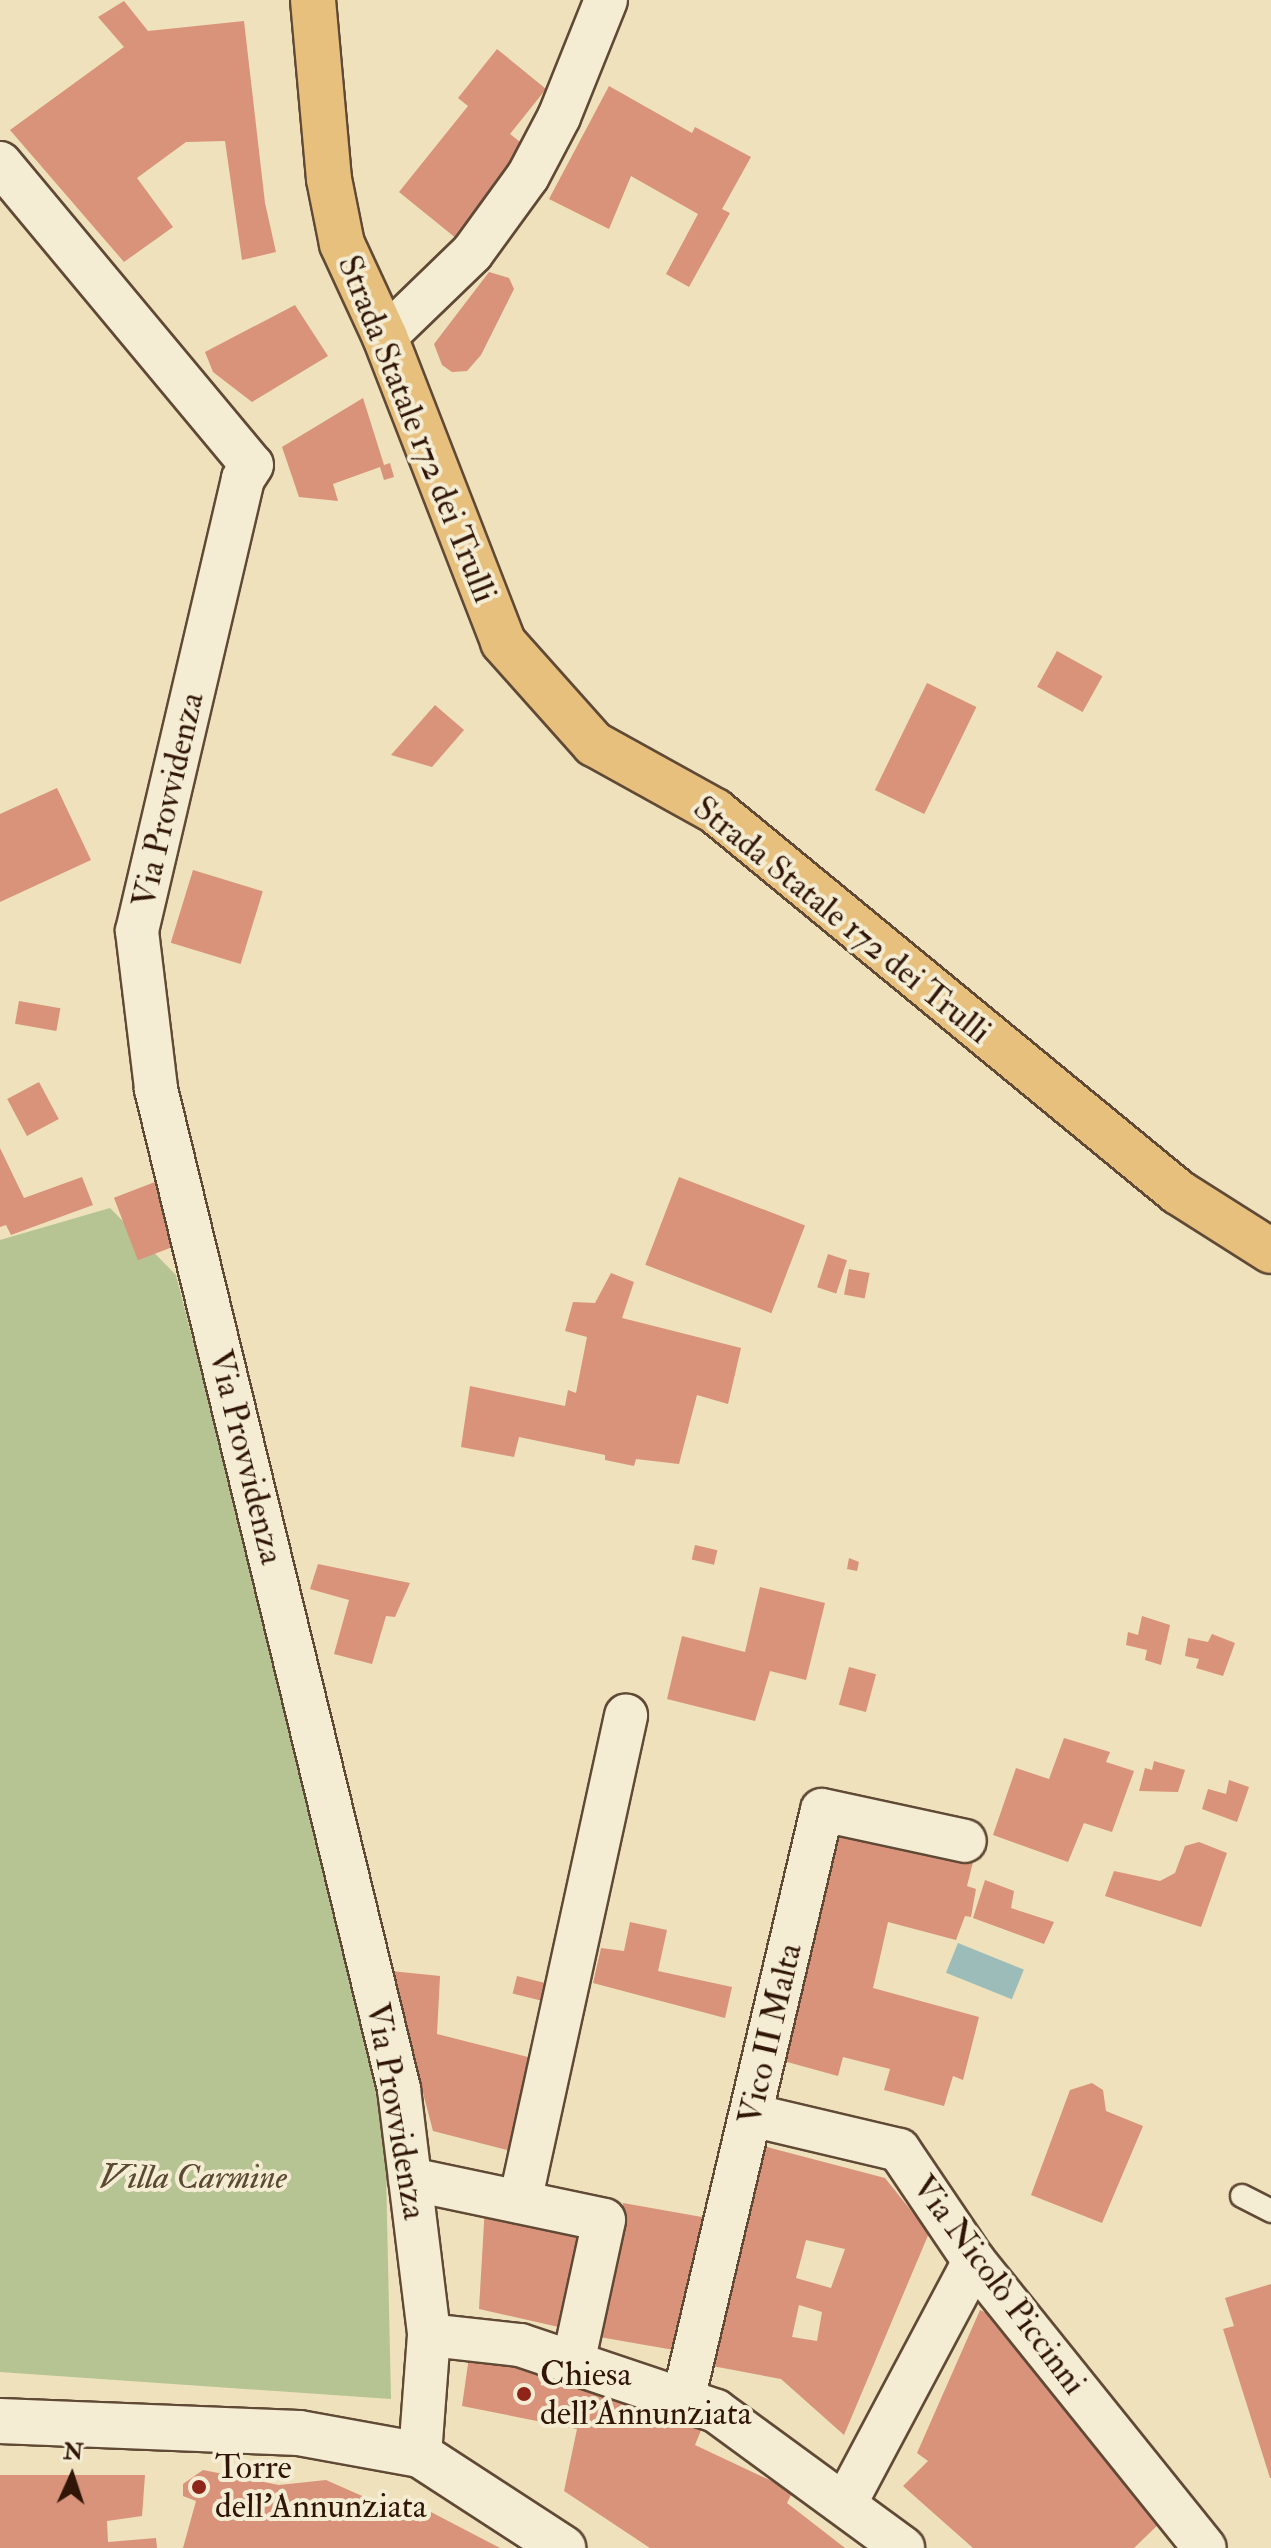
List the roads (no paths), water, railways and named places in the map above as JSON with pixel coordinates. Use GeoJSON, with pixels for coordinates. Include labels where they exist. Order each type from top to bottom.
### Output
{"type":"FeatureCollection","features":[{"type":"Feature","properties":{"kind":"main road","name":"Strada Statale 172 dei Trulli"},"geometry":{"type":"LineString","coordinates":[[313,0],[329,179],[342,244],[385,337],[503,642],[594,744],[715,811],[1178,1192],[1271,1251]]}},
{"type":"Feature","properties":{"kind":"street"},"geometry":{"type":"LineString","coordinates":[[385,337],[472,253],[528,176],[559,117],[606,0]]}},
{"type":"Feature","properties":{"kind":"street","name":"Via Provvidenza"},"geometry":{"type":"LineString","coordinates":[[0,163],[252,465],[243,479],[137,931],[156,1089],[399,2089],[429,2335],[420,2455]]}},
{"type":"Feature","properties":{"kind":"street"},"geometry":{"type":"LineString","coordinates":[[520,2202],[626,1715]]}},
{"type":"Feature","properties":{"kind":"street","name":"Vico II Malta"},"geometry":{"type":"LineString","coordinates":[[683,2400],[822,1810],[965,1841]]}},
{"type":"Feature","properties":{"kind":"street","name":"Via Nicolò Piccinni"},"geometry":{"type":"LineString","coordinates":[[751,2115],[899,2150],[974,2261],[1195,2545]]}},
{"type":"Feature","properties":{"kind":"street"},"geometry":{"type":"LineString","coordinates":[[410,2179],[604,2220],[573,2363]]}},
{"type":"Feature","properties":{"kind":"street"},"geometry":{"type":"LineString","coordinates":[[845,2504],[974,2261]]}},
{"type":"Feature","properties":{"kind":"street"},"geometry":{"type":"LineString","coordinates":[[429,2335],[520,2345],[716,2411],[903,2548]]}},
{"type":"Feature","properties":{"kind":"street"},"geometry":{"type":"LineString","coordinates":[[0,2421],[299,2433],[420,2455],[563,2548]]}},
{"type":"Feature","properties":{"kind":"lane"},"geometry":{"type":"LineString","coordinates":[[1242,2196],[1271,2211]]}},
{"type":"Feature","properties":{"kind":"water"},"geometry":{"type":"Polygon","coordinates":[[[958,1943],[1024,1970],[1012,1999],[946,1973],[958,1943]]]}},
{"type":"Feature","properties":{"kind":"place","name":"Chiesa dell'Annunziata"},"geometry":{"type":"Point","coordinates":[524,2394]}},
{"type":"Feature","properties":{"kind":"place","name":"Torre dell'Annunziata"},"geometry":{"type":"Point","coordinates":[199,2487]}},
{"type":"Feature","properties":{"kind":"park label","name":"Villa Carmine"},"geometry":{"type":"Point","coordinates":[193,2178]}}]}
